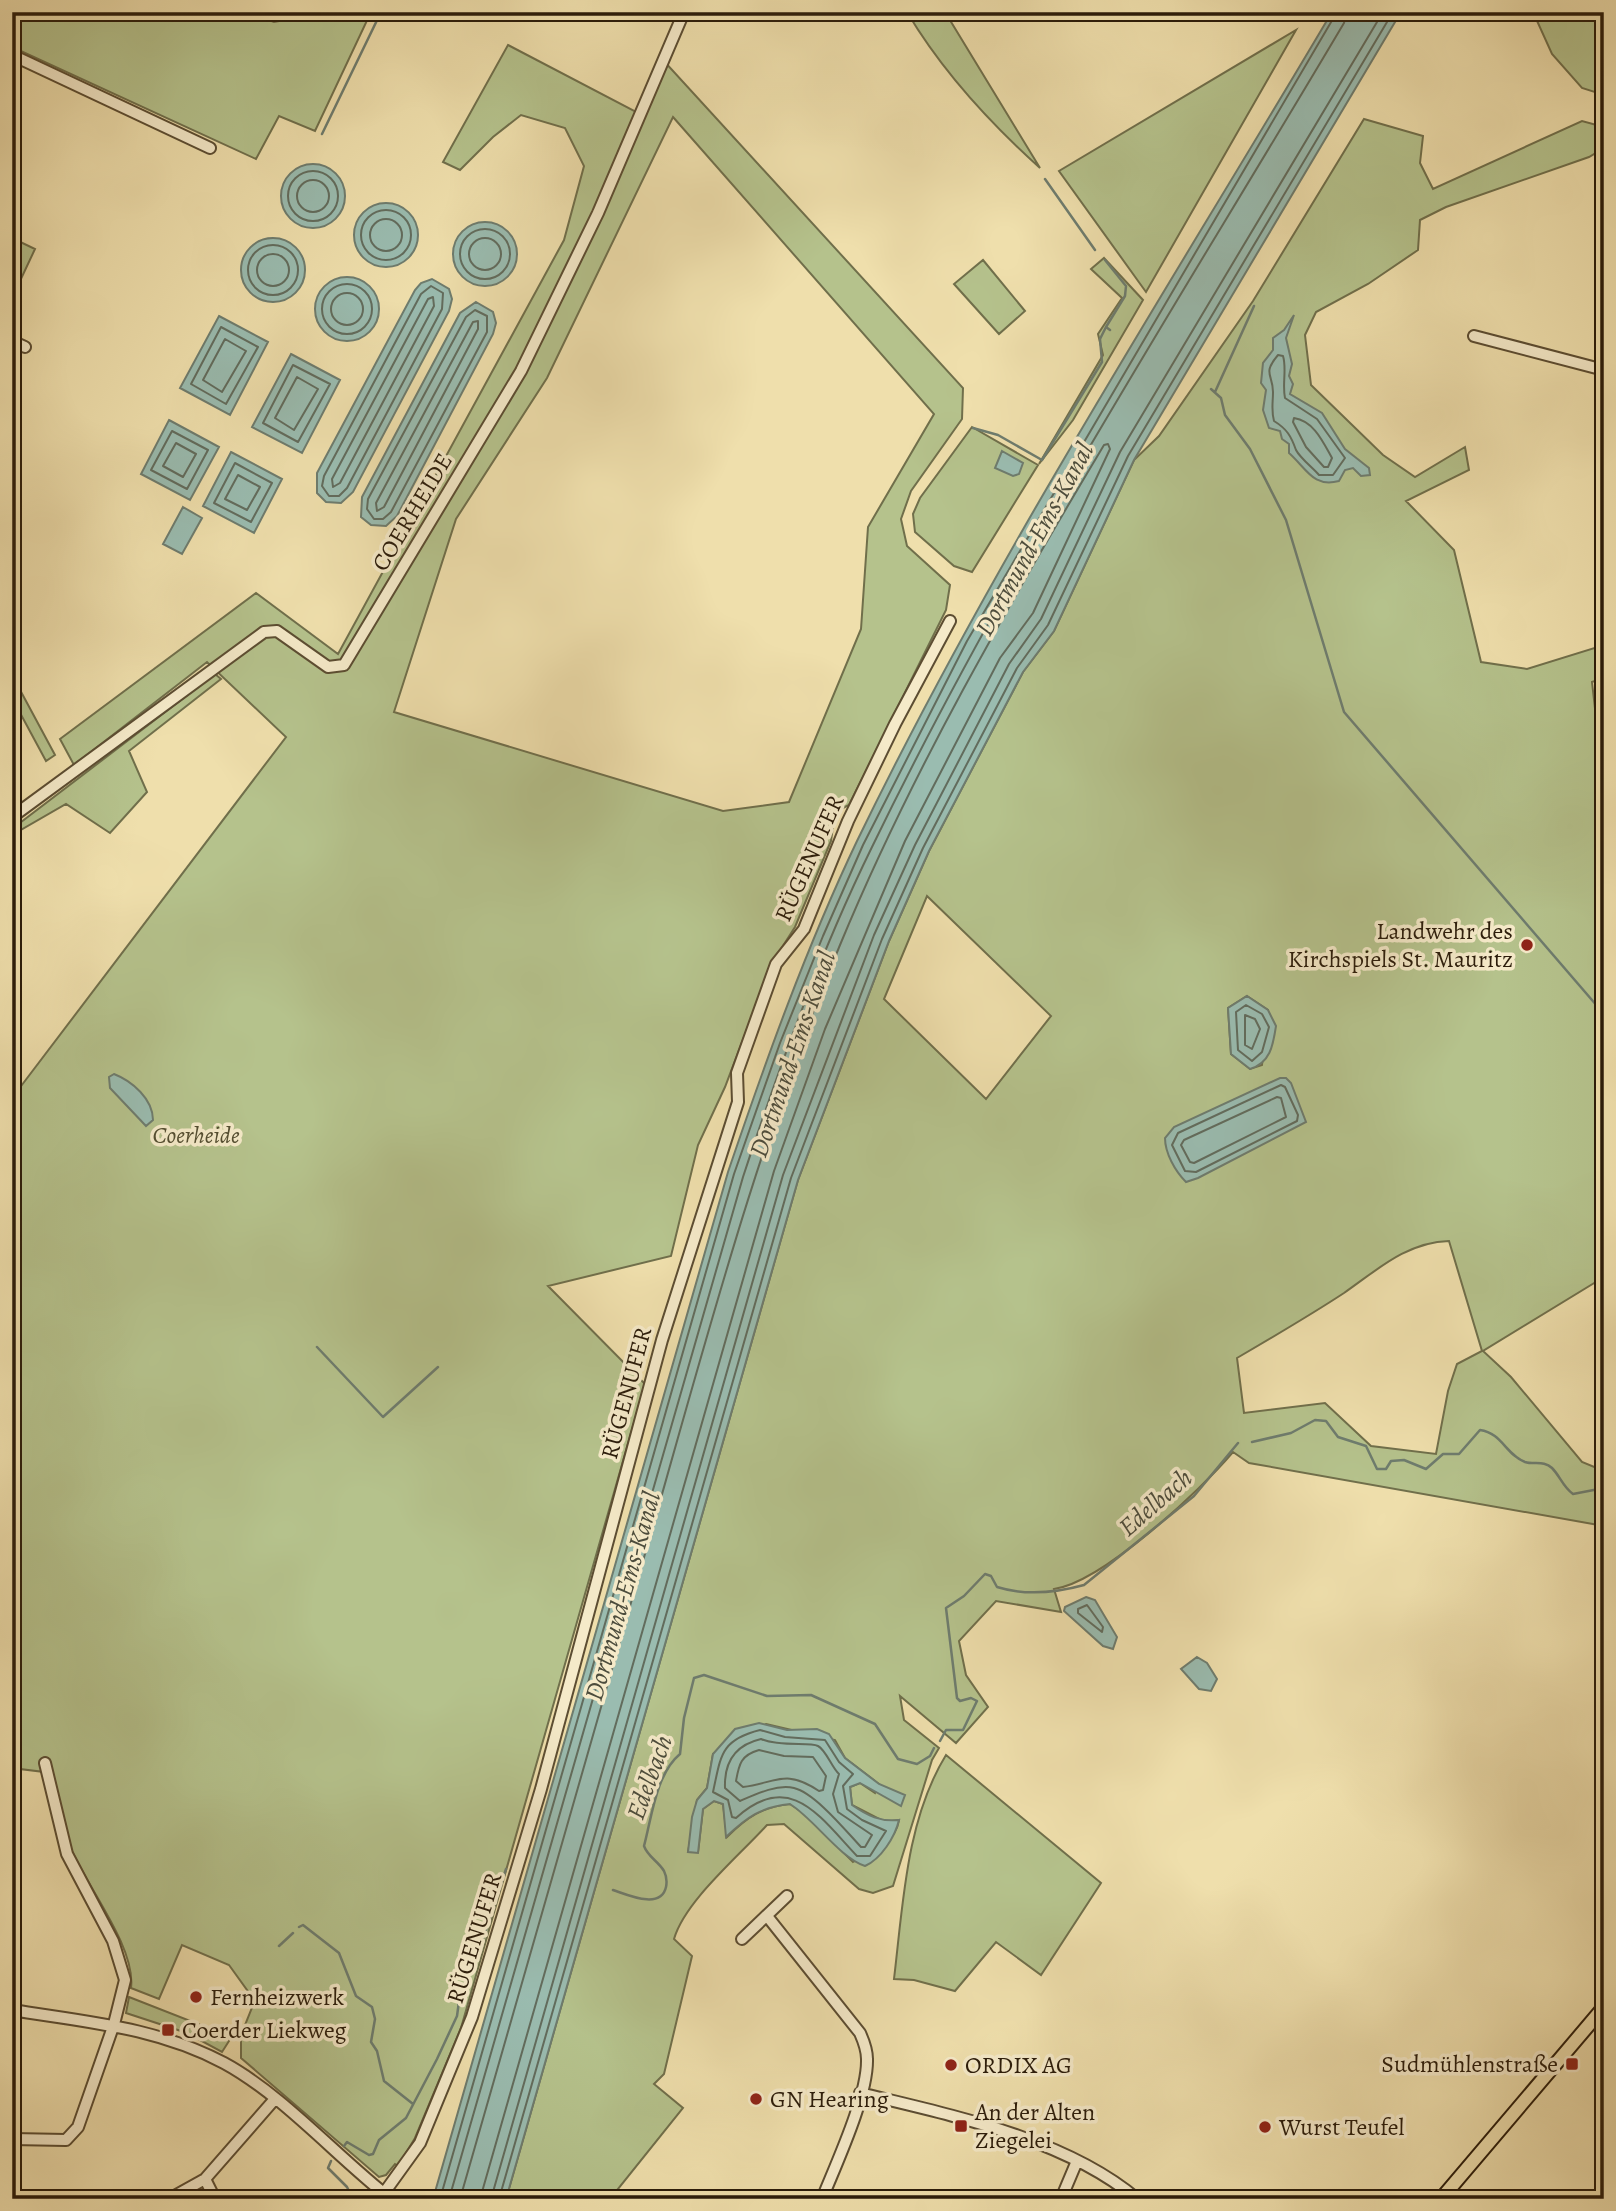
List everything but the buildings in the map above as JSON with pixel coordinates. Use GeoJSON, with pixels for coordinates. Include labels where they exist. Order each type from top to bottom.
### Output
{"type":"FeatureCollection","features":[{"type":"Feature","properties":{"kind":"main road"},"geometry":{"type":"LineString","coordinates":[[1441,2199],[1604,2007]]}},
{"type":"Feature","properties":{"kind":"street","name":"COERHEIDE"},"geometry":{"type":"LineString","coordinates":[[12,817],[264,632],[277,631],[328,667],[344,665],[521,371],[598,213],[684,12]]}},
{"type":"Feature","properties":{"kind":"street"},"geometry":{"type":"LineString","coordinates":[[12,55],[210,148]]}},
{"type":"Feature","properties":{"kind":"street"},"geometry":{"type":"LineString","coordinates":[[1475,336],[1604,370]]}},
{"type":"Feature","properties":{"kind":"street"},"geometry":{"type":"LineString","coordinates":[[12,341],[24,347]]}},
{"type":"Feature","properties":{"kind":"street","name":"RÜGENUFER"},"geometry":{"type":"LineString","coordinates":[[387,2196],[420,2143],[472,2017],[541,1789],[662,1340],[738,1102],[737,1073],[744,1050],[776,964],[804,929],[848,821],[895,724],[950,621]]}},
{"type":"Feature","properties":{"kind":"street"},"geometry":{"type":"LineString","coordinates":[[12,2139],[66,2140],[78,2127],[114,2024],[125,1980],[121,1961],[67,1854],[46,1763]]}},
{"type":"Feature","properties":{"kind":"street"},"geometry":{"type":"LineString","coordinates":[[743,1939],[787,1896]]}},
{"type":"Feature","properties":{"kind":"street"},"geometry":{"type":"LineString","coordinates":[[767,1916],[860,2033],[868,2063],[822,2199]]}},
{"type":"Feature","properties":{"kind":"street"},"geometry":{"type":"LineString","coordinates":[[12,1970],[13,1957],[19,1945]]}},
{"type":"Feature","properties":{"kind":"street"},"geometry":{"type":"LineString","coordinates":[[12,2010],[114,2024],[208,2056],[240,2073],[387,2196]]}},
{"type":"Feature","properties":{"kind":"street"},"geometry":{"type":"LineString","coordinates":[[12,2017],[27,2012]]}},
{"type":"Feature","properties":{"kind":"street"},"geometry":{"type":"LineString","coordinates":[[860,2093],[942,2113],[1077,2161],[1137,2199]]}},
{"type":"Feature","properties":{"kind":"street"},"geometry":{"type":"LineString","coordinates":[[169,2199],[205,2179],[274,2100]]}},
{"type":"Feature","properties":{"kind":"street"},"geometry":{"type":"LineString","coordinates":[[1061,2199],[1077,2161]]}},
{"type":"Feature","properties":{"kind":"street"},"geometry":{"type":"LineString","coordinates":[[205,2179],[215,2199]]}},
{"type":"Feature","properties":{"kind":"green space"},"geometry":{"type":"Polygon","coordinates":[[[12,12],[247,12],[274,22],[329,12],[371,12],[315,131],[279,116],[256,159],[12,47],[12,12]]]}},
{"type":"Feature","properties":{"kind":"green space"},"geometry":{"type":"Polygon","coordinates":[[[907,12],[945,12],[1040,168],[968,95],[907,12]]]}},
{"type":"Feature","properties":{"kind":"green space"},"geometry":{"type":"Polygon","coordinates":[[[1533,12],[1604,12],[1604,95],[1582,88],[1552,54],[1533,12]]]}},
{"type":"Feature","properties":{"kind":"green space"},"geometry":{"type":"Polygon","coordinates":[[[1296,30],[1146,292],[1059,171],[1296,30]]]}},
{"type":"Feature","properties":{"kind":"green space","name":"Coerheide"},"geometry":{"type":"Polygon","coordinates":[[[508,45],[636,112],[663,60],[963,388],[962,419],[911,491],[901,519],[907,546],[950,585],[946,610],[849,805],[835,812],[831,841],[795,927],[772,963],[725,1087],[698,1145],[671,1256],[548,1286],[645,1384],[461,2028],[415,2138],[398,2166],[395,2164],[386,2175],[379,2177],[241,2058],[241,2035],[253,2005],[252,1997],[229,1965],[182,1945],[159,1999],[131,1988],[131,1972],[119,1937],[72,1851],[52,1773],[12,1768],[12,1098],[286,737],[207,662],[74,765],[60,739],[256,593],[338,654],[564,240],[584,166],[565,128],[521,115],[493,137],[460,170],[443,162],[508,45]],[[673,117],[547,378],[456,519],[394,712],[723,811],[789,802],[861,629],[868,527],[934,414],[673,117]]]}},
{"type":"Feature","properties":{"kind":"green space"},"geometry":{"type":"Polygon","coordinates":[[[1364,119],[1423,136],[1420,163],[1433,189],[1582,121],[1604,127],[1604,148],[1589,157],[1446,207],[1420,220],[1418,250],[1368,284],[1316,312],[1305,335],[1311,385],[1383,455],[1415,477],[1465,447],[1469,470],[1406,501],[1454,550],[1481,662],[1527,669],[1604,645],[1604,678],[1592,682],[1604,788],[1604,979],[1596,991],[1604,999],[1604,1277],[1483,1351],[1511,1377],[1582,1462],[1604,1471],[1604,1526],[1249,1463],[1233,1452],[1175,1510],[1124,1553],[1074,1583],[1054,1589],[1061,1612],[996,1601],[959,1641],[966,1675],[988,1707],[956,1743],[900,1696],[904,1720],[939,1748],[932,1760],[893,1886],[873,1893],[859,1889],[784,1824],[767,1825],[701,1894],[680,1924],[674,1939],[692,1956],[664,2074],[654,2084],[683,2108],[610,2199],[506,2199],[798,1180],[889,941],[929,851],[1023,672],[1054,631],[1134,460],[1159,436],[1253,301],[1364,119]],[[927,896],[884,999],[986,1099],[1051,1016],[927,896]],[[1247,996],[1228,1008],[1231,1054],[1250,1069],[1262,1065],[1268,1010],[1247,996]],[[1449,1241],[1420,1246],[1393,1259],[1331,1302],[1237,1358],[1244,1413],[1325,1403],[1371,1446],[1436,1454],[1448,1391],[1457,1364],[1482,1351],[1449,1241]],[[766,1724],[713,1754],[707,1788],[697,1800],[688,1852],[698,1852],[703,1809],[714,1801],[723,1804],[727,1837],[756,1814],[790,1804],[805,1814],[853,1862],[882,1846],[897,1828],[899,1820],[885,1822],[852,1805],[850,1787],[860,1783],[875,1793],[879,1784],[845,1758],[835,1740],[766,1724]]]}},
{"type":"Feature","properties":{"kind":"green space"},"geometry":{"type":"Polygon","coordinates":[[[12,238],[35,249],[12,298],[12,238]]]}},
{"type":"Feature","properties":{"kind":"green space"},"geometry":{"type":"Polygon","coordinates":[[[1104,258],[1143,300],[1073,420],[1039,464],[1103,355],[1098,334],[1122,298],[1091,269],[1104,258]]]}},
{"type":"Feature","properties":{"kind":"green space"},"geometry":{"type":"Polygon","coordinates":[[[983,260],[1025,311],[999,334],[954,284],[983,260]]]}},
{"type":"Feature","properties":{"kind":"green space"},"geometry":{"type":"Polygon","coordinates":[[[972,427],[1038,465],[972,572],[954,566],[915,532],[913,514],[920,498],[972,427]]]}},
{"type":"Feature","properties":{"kind":"green space"},"geometry":{"type":"Polygon","coordinates":[[[215,674],[221,679],[129,751],[147,792],[110,833],[66,804],[12,835],[12,829],[215,674]]]}},
{"type":"Feature","properties":{"kind":"green space"},"geometry":{"type":"Polygon","coordinates":[[[12,675],[55,755],[46,761],[12,698],[12,675]]]}},
{"type":"Feature","properties":{"kind":"green space"},"geometry":{"type":"Polygon","coordinates":[[[946,1755],[1101,1883],[1041,1975],[996,1942],[955,1991],[914,1980],[894,1979],[914,1835],[922,1807],[946,1755]]]}},
{"type":"Feature","properties":{"kind":"green space"},"geometry":{"type":"Polygon","coordinates":[[[129,1997],[226,2035],[229,2041],[222,2052],[187,2033],[126,2013],[129,1997]]]}},
{"type":"Feature","properties":{"kind":"water","name":"Dortmund-Ems-Kanal"},"geometry":{"type":"Polygon","coordinates":[[[1332,12],[1401,12],[1134,460],[1054,631],[1023,672],[929,851],[889,941],[798,1180],[506,2199],[433,2199],[728,1172],[804,963],[857,841],[967,629],[1086,422],[1332,12]]]}},
{"type":"Feature","properties":{"kind":"water"},"geometry":{"type":"Polygon","coordinates":[[[307,164],[319,164],[336,173],[343,184],[343,208],[336,219],[319,228],[307,228],[295,223],[286,214],[281,202],[281,190],[286,178],[295,169],[307,164]]]}},
{"type":"Feature","properties":{"kind":"water"},"geometry":{"type":"Polygon","coordinates":[[[380,203],[392,203],[409,212],[416,223],[416,247],[409,258],[392,267],[380,267],[368,262],[359,253],[354,241],[354,229],[359,217],[368,208],[380,203]]]}},
{"type":"Feature","properties":{"kind":"water"},"geometry":{"type":"Polygon","coordinates":[[[479,222],[491,222],[508,231],[515,242],[515,266],[508,277],[491,286],[479,286],[467,281],[458,272],[453,260],[453,248],[458,236],[467,227],[479,222]]]}},
{"type":"Feature","properties":{"kind":"water"},"geometry":{"type":"Polygon","coordinates":[[[267,238],[279,238],[296,247],[303,258],[303,282],[296,293],[279,302],[267,302],[255,297],[246,288],[241,276],[241,264],[246,252],[255,243],[267,238]]]}},
{"type":"Feature","properties":{"kind":"water"},"geometry":{"type":"Polygon","coordinates":[[[341,277],[353,277],[370,286],[377,297],[377,321],[370,332],[353,341],[341,341],[329,336],[320,327],[315,315],[315,303],[320,291],[329,282],[341,277]]]}},
{"type":"Feature","properties":{"kind":"water"},"geometry":{"type":"Polygon","coordinates":[[[432,279],[449,289],[452,299],[449,311],[353,492],[341,503],[326,502],[317,493],[317,473],[415,290],[421,283],[432,279]]]}},
{"type":"Feature","properties":{"kind":"water"},"geometry":{"type":"Polygon","coordinates":[[[476,302],[493,312],[496,323],[493,334],[397,516],[386,526],[371,525],[361,517],[362,497],[460,313],[476,302]]]}},
{"type":"Feature","properties":{"kind":"water"},"geometry":{"type":"Polygon","coordinates":[[[1294,315],[1286,338],[1292,364],[1289,376],[1293,384],[1290,394],[1322,413],[1345,449],[1369,468],[1370,475],[1361,476],[1353,468],[1345,470],[1339,481],[1323,482],[1316,479],[1289,453],[1289,444],[1282,439],[1280,431],[1269,428],[1263,410],[1266,390],[1261,383],[1263,363],[1273,350],[1273,338],[1284,330],[1294,315]]]}},
{"type":"Feature","properties":{"kind":"water"},"geometry":{"type":"Polygon","coordinates":[[[219,316],[268,342],[230,415],[180,388],[219,316]]]}},
{"type":"Feature","properties":{"kind":"water"},"geometry":{"type":"Polygon","coordinates":[[[291,354],[340,380],[302,453],[252,427],[291,354]]]}},
{"type":"Feature","properties":{"kind":"water"},"geometry":{"type":"Polygon","coordinates":[[[169,420],[219,447],[190,500],[141,474],[169,420]]]}},
{"type":"Feature","properties":{"kind":"water"},"geometry":{"type":"Polygon","coordinates":[[[1002,451],[1023,463],[1019,474],[1013,476],[995,468],[1002,451]]]}},
{"type":"Feature","properties":{"kind":"water"},"geometry":{"type":"Polygon","coordinates":[[[231,452],[282,479],[254,533],[203,506],[231,452]]]}},
{"type":"Feature","properties":{"kind":"water"},"geometry":{"type":"Polygon","coordinates":[[[183,507],[202,518],[182,554],[163,544],[183,507]]]}},
{"type":"Feature","properties":{"kind":"water"},"geometry":{"type":"Polygon","coordinates":[[[1247,996],[1268,1010],[1276,1026],[1272,1047],[1266,1058],[1250,1069],[1231,1054],[1228,1008],[1247,996]]]}},
{"type":"Feature","properties":{"kind":"water"},"geometry":{"type":"Polygon","coordinates":[[[114,1074],[128,1081],[145,1098],[153,1120],[146,1126],[110,1088],[109,1077],[114,1074]]]}},
{"type":"Feature","properties":{"kind":"water"},"geometry":{"type":"Polygon","coordinates":[[[1280,1078],[1286,1078],[1291,1083],[1306,1122],[1186,1182],[1167,1150],[1165,1138],[1174,1127],[1280,1078]]]}},
{"type":"Feature","properties":{"kind":"water"},"geometry":{"type":"Polygon","coordinates":[[[1086,1597],[1095,1600],[1117,1637],[1113,1649],[1103,1646],[1064,1611],[1065,1607],[1086,1597]]]}},
{"type":"Feature","properties":{"kind":"water"},"geometry":{"type":"Polygon","coordinates":[[[1197,1657],[1207,1663],[1217,1679],[1211,1691],[1199,1689],[1181,1669],[1197,1657]]]}},
{"type":"Feature","properties":{"kind":"water"},"geometry":{"type":"Polygon","coordinates":[[[759,1723],[787,1730],[817,1729],[829,1734],[845,1758],[879,1784],[905,1795],[901,1806],[860,1783],[850,1787],[852,1805],[874,1817],[899,1820],[891,1840],[871,1863],[865,1866],[846,1855],[790,1804],[755,1814],[726,1837],[723,1804],[714,1801],[703,1809],[698,1853],[688,1852],[692,1817],[697,1800],[707,1788],[713,1754],[735,1729],[759,1723]]]}},
{"type":"Feature","properties":{"kind":"waterway"},"geometry":{"type":"LineString","coordinates":[[322,134],[381,12]]}},
{"type":"Feature","properties":{"kind":"waterway"},"geometry":{"type":"LineString","coordinates":[[1045,179],[1095,250]]}},
{"type":"Feature","properties":{"kind":"waterway"},"geometry":{"type":"LineString","coordinates":[[1105,260],[1126,286],[1125,296],[1106,327]]}},
{"type":"Feature","properties":{"kind":"waterway"},"geometry":{"type":"LineString","coordinates":[[1215,392],[1254,306]]}},
{"type":"Feature","properties":{"kind":"waterway"},"geometry":{"type":"LineString","coordinates":[[973,428],[998,435],[1042,460],[1102,362],[1100,339],[1106,327],[1110,330]]}},
{"type":"Feature","properties":{"kind":"waterway"},"geometry":{"type":"LineString","coordinates":[[1211,389],[1221,398],[1225,415],[1250,449],[1286,520],[1344,712],[1604,1014]]}},
{"type":"Feature","properties":{"kind":"waterway"},"geometry":{"type":"LineString","coordinates":[[317,1347],[383,1417],[438,1367]]}},
{"type":"Feature","properties":{"kind":"waterway","name":"Edelbach"},"geometry":{"type":"LineString","coordinates":[[1252,1442],[1291,1433],[1315,1420],[1326,1421],[1338,1437],[1366,1446],[1377,1469],[1386,1469],[1391,1461],[1404,1460],[1426,1469],[1443,1454],[1459,1454],[1480,1430],[1494,1435],[1519,1459],[1549,1466],[1573,1494],[1604,1488]]}},
{"type":"Feature","properties":{"kind":"waterway","name":"Edelbach"},"geometry":{"type":"LineString","coordinates":[[940,1741],[946,1730],[963,1730],[977,1701],[971,1698],[960,1701],[957,1698],[946,1608],[964,1596],[985,1574],[991,1576],[997,1587],[1019,1592],[1051,1592],[1084,1585],[1194,1496],[1238,1443]]}},
{"type":"Feature","properties":{"kind":"waterway","name":"Edelbach"},"geometry":{"type":"LineString","coordinates":[[613,1890],[651,1899],[658,1898],[666,1887],[664,1871],[644,1846],[660,1784],[672,1762],[680,1754],[684,1718],[694,1678],[704,1675],[767,1696],[811,1695],[875,1724],[898,1759],[917,1764],[930,1756],[934,1748]]}},
{"type":"Feature","properties":{"kind":"waterway","name":"Edelbach"},"geometry":{"type":"LineString","coordinates":[[480,1948],[506,1869]]}},
{"type":"Feature","properties":{"kind":"waterway"},"geometry":{"type":"LineString","coordinates":[[299,1927],[303,1925],[339,1953],[356,1996],[372,2007],[375,2019],[371,2042],[377,2051],[384,2081],[413,2104]]}},
{"type":"Feature","properties":{"kind":"waterway"},"geometry":{"type":"LineString","coordinates":[[279,1946],[293,1933]]}},
{"type":"Feature","properties":{"kind":"waterway","name":"Edelbach"},"geometry":{"type":"LineString","coordinates":[[344,2146],[347,2142],[369,2155],[373,2154],[379,2140],[406,2118],[457,2016],[460,1994],[478,1954]]}},
{"type":"Feature","properties":{"kind":"waterway","name":"Edelbach"},"geometry":{"type":"LineString","coordinates":[[331,2161],[328,2168],[347,2187],[353,2199]]}},
{"type":"Feature","properties":{"kind":"place","name":"Landwehr des Kirchspiels St. Mauritz"},"geometry":{"type":"Point","coordinates":[1527,945]}},
{"type":"Feature","properties":{"kind":"place","name":"Fernheizwerk"},"geometry":{"type":"Point","coordinates":[196,1997]}},
{"type":"Feature","properties":{"kind":"place","name":"Coerder Liekweg"},"geometry":{"type":"Point","coordinates":[168,2030]}},
{"type":"Feature","properties":{"kind":"place","name":"Sudmühlenstraße"},"geometry":{"type":"Point","coordinates":[1572,2064]}},
{"type":"Feature","properties":{"kind":"place","name":"ORDIX AG"},"geometry":{"type":"Point","coordinates":[951,2065]}},
{"type":"Feature","properties":{"kind":"place","name":"GN Hearing"},"geometry":{"type":"Point","coordinates":[756,2099]}},
{"type":"Feature","properties":{"kind":"place","name":"An der Alten Ziegelei"},"geometry":{"type":"Point","coordinates":[961,2126]}},
{"type":"Feature","properties":{"kind":"place","name":"Wurst Teufel"},"geometry":{"type":"Point","coordinates":[1265,2127]}}]}
